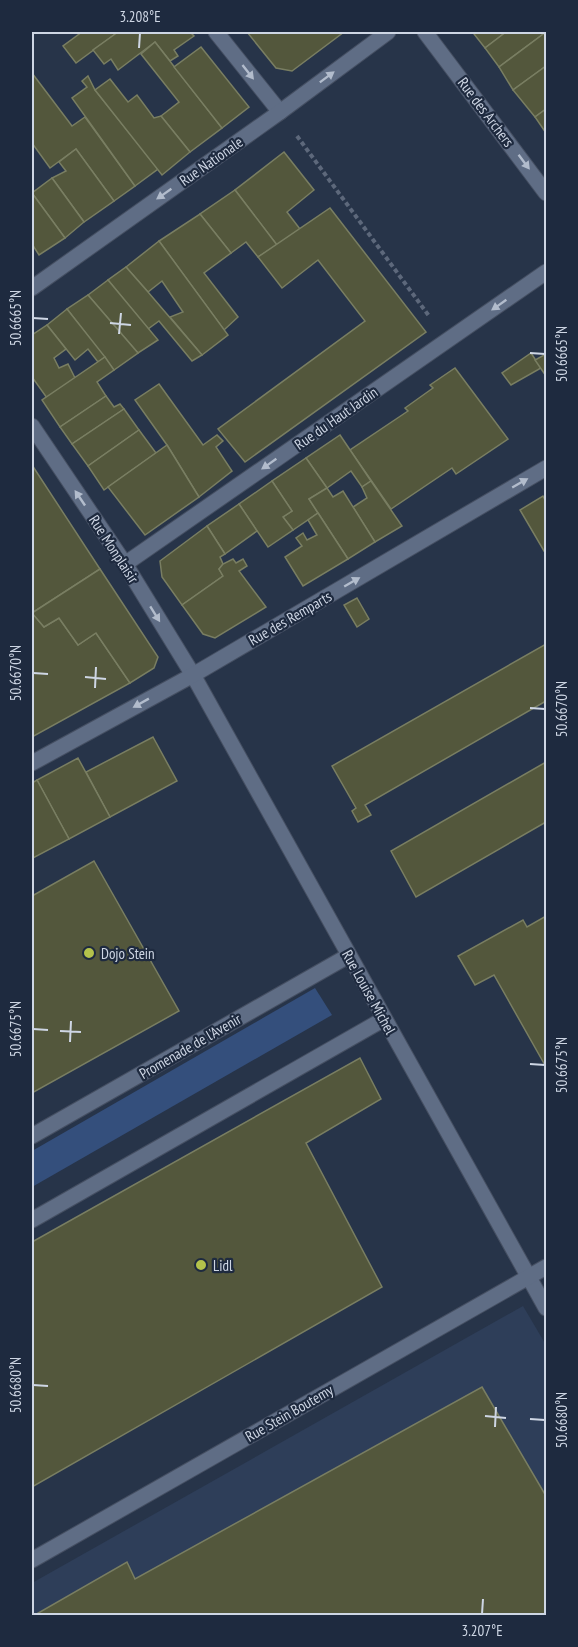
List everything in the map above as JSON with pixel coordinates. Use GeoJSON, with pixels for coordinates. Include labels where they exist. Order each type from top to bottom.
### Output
{"type":"FeatureCollection","features":[{"type":"Feature","properties":{"kind":"street"},"geometry":{"type":"LineString","coordinates":[[216,32],[280,112]]}},
{"type":"Feature","properties":{"kind":"street","name":"Rue Nationale"},"geometry":{"type":"LineString","coordinates":[[32,288],[280,112],[388,32]]}},
{"type":"Feature","properties":{"kind":"street","name":"Rue des Archers"},"geometry":{"type":"LineString","coordinates":[[425,32],[546,193]]}},
{"type":"Feature","properties":{"kind":"street","name":"Rue du Haut Jardin"},"geometry":{"type":"LineString","coordinates":[[124,564],[546,272]]}},
{"type":"Feature","properties":{"kind":"street","name":"Rue Monplaisir"},"geometry":{"type":"LineString","coordinates":[[32,426],[124,564],[193,675]]}},
{"type":"Feature","properties":{"kind":"street","name":"Rue des Remparts"},"geometry":{"type":"LineString","coordinates":[[32,763],[193,675],[546,468]]}},
{"type":"Feature","properties":{"kind":"street","name":"Rue Louise Michel"},"geometry":{"type":"LineString","coordinates":[[193,675],[546,1308]]}},
{"type":"Feature","properties":{"kind":"street","name":"Promenade de l'Avenir"},"geometry":{"type":"LineString","coordinates":[[32,1136],[348,956]]}},
{"type":"Feature","properties":{"kind":"street"},"geometry":{"type":"LineString","coordinates":[[32,1220],[384,1019]]}},
{"type":"Feature","properties":{"kind":"street","name":"Rue Stein Boutemy"},"geometry":{"type":"LineString","coordinates":[[32,1560],[546,1267]]}},
{"type":"Feature","properties":{"kind":"path"},"geometry":{"type":"LineString","coordinates":[[280,112],[447,341]]}},
{"type":"Feature","properties":{"kind":"shaded area"},"geometry":{"type":"Polygon","coordinates":[[[315,988],[332,1015],[32,1187],[32,1151],[315,988]]]}},
{"type":"Feature","properties":{"kind":"shaded area"},"geometry":{"type":"Polygon","coordinates":[[[523,1306],[546,1345],[546,1615],[32,1615],[32,1583],[523,1306]]]}},
{"type":"Feature","properties":{"kind":"building"},"geometry":{"type":"Polygon","coordinates":[[[82,32],[118,32],[76,63],[63,46],[82,32]]]}},
{"type":"Feature","properties":{"kind":"building"},"geometry":{"type":"Polygon","coordinates":[[[118,32],[190,32],[194,36],[174,50],[178,56],[170,61],[155,42],[118,70],[111,59],[104,64],[93,50],[118,32]]]}},
{"type":"Feature","properties":{"kind":"building"},"geometry":{"type":"Polygon","coordinates":[[[247,32],[344,32],[292,71],[276,68],[247,32]]]}},
{"type":"Feature","properties":{"kind":"building"},"geometry":{"type":"Polygon","coordinates":[[[474,32],[506,32],[485,48],[474,32]]]}},
{"type":"Feature","properties":{"kind":"building"},"geometry":{"type":"Polygon","coordinates":[[[506,32],[546,32],[499,67],[485,48],[506,32]]]}},
{"type":"Feature","properties":{"kind":"building"},"geometry":{"type":"Polygon","coordinates":[[[546,32],[546,66],[513,90],[499,67],[546,32]]]}},
{"type":"Feature","properties":{"kind":"building"},"geometry":{"type":"Polygon","coordinates":[[[155,42],[222,128],[190,152],[161,116],[179,102],[141,54],[155,42]]]}},
{"type":"Feature","properties":{"kind":"building"},"geometry":{"type":"Polygon","coordinates":[[[201,47],[249,107],[222,128],[174,67],[201,47]]]}},
{"type":"Feature","properties":{"kind":"building"},"geometry":{"type":"Polygon","coordinates":[[[546,66],[546,109],[535,117],[513,90],[546,66]]]}},
{"type":"Feature","properties":{"kind":"building"},"geometry":{"type":"Polygon","coordinates":[[[32,73],[72,126],[85,117],[135,186],[114,201],[76,149],[50,168],[32,143],[32,73]]]}},
{"type":"Feature","properties":{"kind":"building"},"geometry":{"type":"Polygon","coordinates":[[[88,76],[95,90],[158,169],[135,186],[72,98],[87,87],[82,81],[88,76]]]}},
{"type":"Feature","properties":{"kind":"building"},"geometry":{"type":"Polygon","coordinates":[[[110,79],[128,102],[137,95],[154,118],[161,116],[190,152],[162,175],[95,90],[110,79]]]}},
{"type":"Feature","properties":{"kind":"building"},"geometry":{"type":"Polygon","coordinates":[[[546,109],[546,133],[535,117],[546,109]]]}},
{"type":"Feature","properties":{"kind":"building"},"geometry":{"type":"Polygon","coordinates":[[[76,149],[114,201],[84,222],[52,178],[66,171],[59,162],[76,149]]]}},
{"type":"Feature","properties":{"kind":"building"},"geometry":{"type":"Polygon","coordinates":[[[284,152],[314,190],[287,212],[300,229],[277,245],[235,190],[284,152]]]}},
{"type":"Feature","properties":{"kind":"building"},"geometry":{"type":"Polygon","coordinates":[[[52,178],[84,222],[65,238],[32,193],[52,178]]]}},
{"type":"Feature","properties":{"kind":"building"},"geometry":{"type":"Polygon","coordinates":[[[235,190],[277,245],[258,257],[246,242],[231,253],[200,214],[235,190]]]}},
{"type":"Feature","properties":{"kind":"building"},"geometry":{"type":"Polygon","coordinates":[[[32,193],[65,238],[39,255],[32,244],[32,193]]]}},
{"type":"Feature","properties":{"kind":"building"},"geometry":{"type":"Polygon","coordinates":[[[330,208],[426,332],[245,462],[218,429],[365,321],[318,260],[282,288],[258,257],[330,208]]]}},
{"type":"Feature","properties":{"kind":"building"},"geometry":{"type":"Polygon","coordinates":[[[200,214],[231,253],[204,273],[238,317],[224,330],[159,241],[200,214]]]}},
{"type":"Feature","properties":{"kind":"building"},"geometry":{"type":"Polygon","coordinates":[[[159,241],[228,335],[202,355],[170,317],[183,312],[162,281],[148,292],[126,267],[159,241]]]}},
{"type":"Feature","properties":{"kind":"building"},"geometry":{"type":"Polygon","coordinates":[[[126,267],[202,355],[192,361],[159,321],[148,329],[108,280],[126,267]]]}},
{"type":"Feature","properties":{"kind":"building"},"geometry":{"type":"Polygon","coordinates":[[[108,280],[158,340],[138,353],[88,295],[108,280]]]}},
{"type":"Feature","properties":{"kind":"building"},"geometry":{"type":"Polygon","coordinates":[[[88,295],[138,353],[114,370],[67,309],[88,295]]]}},
{"type":"Feature","properties":{"kind":"building"},"geometry":{"type":"Polygon","coordinates":[[[67,309],[105,357],[98,362],[88,349],[75,360],[47,325],[67,309]]]}},
{"type":"Feature","properties":{"kind":"building"},"geometry":{"type":"Polygon","coordinates":[[[47,325],[66,349],[54,358],[59,368],[68,364],[75,378],[47,398],[32,377],[32,335],[47,325]]]}},
{"type":"Feature","properties":{"kind":"building"},"geometry":{"type":"Polygon","coordinates":[[[531,353],[541,368],[511,385],[502,373],[531,353]]]}},
{"type":"Feature","properties":{"kind":"building"},"geometry":{"type":"Polygon","coordinates":[[[546,354],[546,376],[535,360],[546,354]]]}},
{"type":"Feature","properties":{"kind":"building"},"geometry":{"type":"Polygon","coordinates":[[[105,357],[114,370],[97,382],[106,396],[60,427],[42,400],[105,357]]]}},
{"type":"Feature","properties":{"kind":"building"},"geometry":{"type":"Polygon","coordinates":[[[455,368],[508,439],[456,474],[452,468],[391,509],[350,450],[408,411],[405,408],[433,388],[430,385],[455,368]]]}},
{"type":"Feature","properties":{"kind":"building"},"geometry":{"type":"Polygon","coordinates":[[[159,384],[203,445],[217,435],[223,441],[216,447],[232,471],[199,497],[167,445],[135,400],[159,384]]]}},
{"type":"Feature","properties":{"kind":"building"},"geometry":{"type":"Polygon","coordinates":[[[106,396],[114,407],[120,404],[124,409],[72,444],[60,427],[106,396]]]}},
{"type":"Feature","properties":{"kind":"building"},"geometry":{"type":"Polygon","coordinates":[[[124,409],[139,430],[88,466],[72,444],[124,409]]]}},
{"type":"Feature","properties":{"kind":"building"},"geometry":{"type":"Polygon","coordinates":[[[139,430],[156,453],[104,490],[88,466],[139,430]]]}},
{"type":"Feature","properties":{"kind":"building"},"geometry":{"type":"Polygon","coordinates":[[[340,435],[371,481],[362,487],[351,471],[327,488],[306,458],[340,435]]]}},
{"type":"Feature","properties":{"kind":"building"},"geometry":{"type":"Polygon","coordinates":[[[167,445],[199,497],[145,535],[108,487],[167,445]]]}},
{"type":"Feature","properties":{"kind":"building"},"geometry":{"type":"Polygon","coordinates":[[[306,458],[327,488],[309,499],[318,513],[293,530],[283,517],[292,511],[272,481],[306,458]]]}},
{"type":"Feature","properties":{"kind":"building"},"geometry":{"type":"Polygon","coordinates":[[[32,465],[100,569],[32,613],[32,465]]]}},
{"type":"Feature","properties":{"kind":"building"},"geometry":{"type":"Polygon","coordinates":[[[272,481],[292,511],[283,517],[293,530],[268,547],[239,504],[272,481]]]}},
{"type":"Feature","properties":{"kind":"building"},"geometry":{"type":"Polygon","coordinates":[[[371,481],[402,526],[375,542],[353,507],[367,498],[362,487],[371,481]]]}},
{"type":"Feature","properties":{"kind":"building"},"geometry":{"type":"Polygon","coordinates":[[[327,488],[333,497],[343,491],[375,542],[348,559],[309,499],[327,488]]]}},
{"type":"Feature","properties":{"kind":"building"},"geometry":{"type":"Polygon","coordinates":[[[543,496],[546,502],[546,550],[544,551],[520,510],[543,496]]]}},
{"type":"Feature","properties":{"kind":"building"},"geometry":{"type":"Polygon","coordinates":[[[239,504],[257,531],[225,554],[207,526],[239,504]]]}},
{"type":"Feature","properties":{"kind":"building"},"geometry":{"type":"Polygon","coordinates":[[[318,513],[348,559],[303,586],[285,557],[302,546],[296,538],[303,533],[307,540],[317,535],[308,520],[318,513]]]}},
{"type":"Feature","properties":{"kind":"building"},"geometry":{"type":"Polygon","coordinates":[[[207,526],[225,554],[220,557],[223,564],[219,569],[223,576],[182,605],[162,577],[160,561],[207,526]]]}},
{"type":"Feature","properties":{"kind":"building"},"geometry":{"type":"Polygon","coordinates":[[[233,559],[236,563],[243,559],[247,566],[239,571],[266,607],[215,638],[203,634],[182,605],[223,576],[219,569],[233,559]]]}},
{"type":"Feature","properties":{"kind":"building"},"geometry":{"type":"Polygon","coordinates":[[[100,569],[158,657],[154,668],[130,683],[96,633],[78,645],[59,618],[44,627],[32,613],[100,569]]]}},
{"type":"Feature","properties":{"kind":"building"},"geometry":{"type":"Polygon","coordinates":[[[357,598],[369,619],[357,627],[344,605],[357,598]]]}},
{"type":"Feature","properties":{"kind":"building"},"geometry":{"type":"Polygon","coordinates":[[[32,613],[44,627],[59,618],[78,645],[96,633],[130,683],[32,737],[32,613]]]}},
{"type":"Feature","properties":{"kind":"building"},"geometry":{"type":"Polygon","coordinates":[[[546,644],[546,701],[365,805],[371,815],[358,822],[352,811],[356,808],[332,766],[546,644]]]}},
{"type":"Feature","properties":{"kind":"building"},"geometry":{"type":"Polygon","coordinates":[[[153,737],[177,781],[110,817],[86,772],[153,737]]]}},
{"type":"Feature","properties":{"kind":"building"},"geometry":{"type":"Polygon","coordinates":[[[78,758],[110,817],[69,839],[37,780],[78,758]]]}},
{"type":"Feature","properties":{"kind":"building"},"geometry":{"type":"Polygon","coordinates":[[[546,762],[546,822],[416,897],[391,851],[546,762]]]}},
{"type":"Feature","properties":{"kind":"building"},"geometry":{"type":"Polygon","coordinates":[[[37,780],[69,839],[33,858],[32,783],[37,780]]]}},
{"type":"Feature","properties":{"kind":"building","name":"Dojo Stein"},"geometry":{"type":"Polygon","coordinates":[[[94,861],[179,1011],[32,1093],[32,896],[94,861]]]}},
{"type":"Feature","properties":{"kind":"building"},"geometry":{"type":"Polygon","coordinates":[[[546,916],[546,1067],[494,975],[475,985],[458,956],[523,920],[527,927],[546,916]]]}},
{"type":"Feature","properties":{"kind":"building","name":"Lidl"},"geometry":{"type":"Polygon","coordinates":[[[360,1058],[381,1099],[306,1143],[382,1287],[32,1487],[32,1242],[360,1058]]]}},
{"type":"Feature","properties":{"kind":"building"},"geometry":{"type":"Polygon","coordinates":[[[482,1387],[546,1496],[546,1616],[33,1616],[127,1562],[135,1579],[482,1387]]]}},
{"type":"Feature","properties":{"kind":"place","name":"Dojo Stein"},"geometry":{"type":"Point","coordinates":[89,953]}},
{"type":"Feature","properties":{"kind":"place","name":"Lidl"},"geometry":{"type":"Point","coordinates":[201,1265]}}]}
